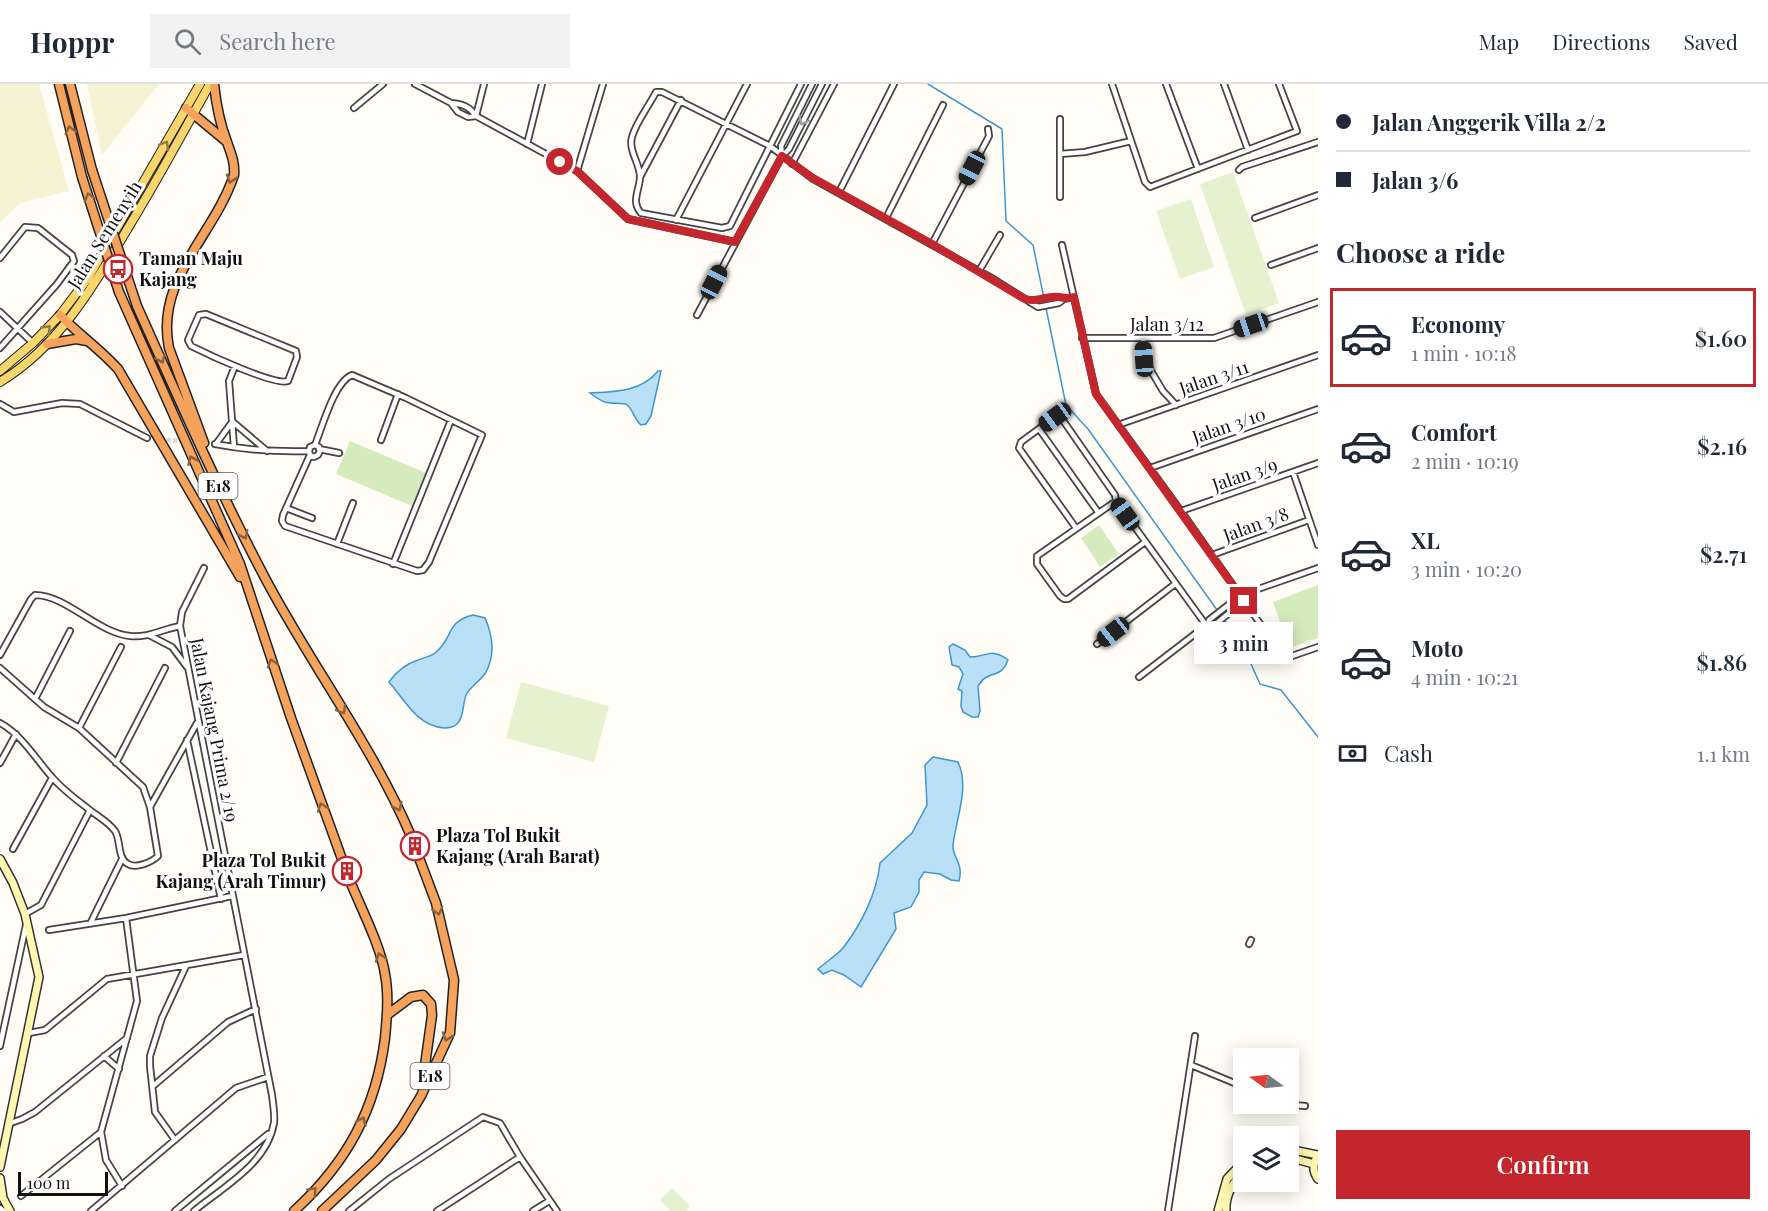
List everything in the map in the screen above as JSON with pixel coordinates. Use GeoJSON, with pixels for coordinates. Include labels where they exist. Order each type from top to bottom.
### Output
{"type":"FeatureCollection","features":[{"type":"Feature","properties":{"kind":"highway","name":"E18"},"geometry":{"type":"LineString","coordinates":[[59,84],[82,177],[119,292],[240,564],[291,718],[343,862]]}},
{"type":"Feature","properties":{"kind":"highway","name":"E18"},"geometry":{"type":"LineString","coordinates":[[70,84],[92,170],[137,306],[228,508],[266,579],[383,780],[411,836]]}},
{"type":"Feature","properties":{"kind":"highway"},"geometry":{"type":"LineString","coordinates":[[212,84],[233,157],[234,175],[173,289],[168,311],[167,332],[170,348],[228,508]]}},
{"type":"Feature","properties":{"kind":"highway"},"geometry":{"type":"LineString","coordinates":[[190,111],[227,142]]}},
{"type":"Feature","properties":{"kind":"highway"},"geometry":{"type":"LineString","coordinates":[[64,318],[87,341],[104,353],[118,369],[248,591]]}},
{"type":"Feature","properties":{"kind":"highway"},"geometry":{"type":"LineString","coordinates":[[45,345],[76,339],[87,341]]}},
{"type":"Feature","properties":{"kind":"highway","name":"E18"},"geometry":{"type":"LineString","coordinates":[[322,1211],[376,1160],[401,1129],[421,1096],[450,1033],[453,980],[436,903],[418,855]]}},
{"type":"Feature","properties":{"kind":"highway"},"geometry":{"type":"LineString","coordinates":[[294,1211],[332,1171],[355,1139],[369,1107],[381,1066],[387,1015],[385,975],[350,880]]}},
{"type":"Feature","properties":{"kind":"highway"},"geometry":{"type":"LineString","coordinates":[[387,1015],[416,995],[423,995],[431,1004],[432,1015],[421,1096]]}},
{"type":"Feature","properties":{"kind":"main road","name":"Jalan Semenyih"},"geometry":{"type":"LineString","coordinates":[[0,372],[64,318],[95,283],[140,209],[190,111],[200,84]]}},
{"type":"Feature","properties":{"kind":"main road","name":"Jalan Semenyih"},"geometry":{"type":"LineString","coordinates":[[0,382],[35,356],[45,345],[64,318],[131,204],[190,111],[212,84]]}},
{"type":"Feature","properties":{"kind":"main road"},"geometry":{"type":"LineString","coordinates":[[131,204],[140,209]]}},
{"type":"Feature","properties":{"kind":"main road"},"geometry":{"type":"LineString","coordinates":[[35,356],[33,343],[45,345]]}},
{"type":"Feature","properties":{"kind":"street"},"geometry":{"type":"LineString","coordinates":[[354,108],[383,84]]}},
{"type":"Feature","properties":{"kind":"street"},"geometry":{"type":"LineString","coordinates":[[416,84],[451,103],[468,117],[476,116],[577,171],[628,219],[735,242]]}},
{"type":"Feature","properties":{"kind":"street"},"geometry":{"type":"LineString","coordinates":[[476,116],[484,84]]}},
{"type":"Feature","properties":{"kind":"street"},"geometry":{"type":"LineString","coordinates":[[527,144],[542,84]]}},
{"type":"Feature","properties":{"kind":"street"},"geometry":{"type":"LineString","coordinates":[[577,171],[603,84]]}},
{"type":"Feature","properties":{"kind":"street"},"geometry":{"type":"LineString","coordinates":[[676,220],[747,84]]}},
{"type":"Feature","properties":{"kind":"street"},"geometry":{"type":"LineString","coordinates":[[681,100],[640,177],[635,203],[641,213],[722,228],[730,226],[801,84]]}},
{"type":"Feature","properties":{"kind":"street"},"geometry":{"type":"LineString","coordinates":[[782,156],[781,146],[812,84]]}},
{"type":"Feature","properties":{"kind":"street"},"geometry":{"type":"LineString","coordinates":[[697,315],[782,156],[789,149],[822,84]]}},
{"type":"Feature","properties":{"kind":"street"},"geometry":{"type":"LineString","coordinates":[[792,164],[834,84]]}},
{"type":"Feature","properties":{"kind":"street"},"geometry":{"type":"LineString","coordinates":[[839,192],[894,84]]}},
{"type":"Feature","properties":{"kind":"street"},"geometry":{"type":"LineString","coordinates":[[1112,84],[1145,182],[1150,187],[1297,131],[1280,84]]}},
{"type":"Feature","properties":{"kind":"street"},"geometry":{"type":"LineString","coordinates":[[1166,84],[1198,169]]}},
{"type":"Feature","properties":{"kind":"street"},"geometry":{"type":"LineString","coordinates":[[1224,84],[1248,150]]}},
{"type":"Feature","properties":{"kind":"street"},"geometry":{"type":"LineString","coordinates":[[640,177],[632,147],[632,138],[656,92],[662,92],[770,146],[792,164],[1038,307],[1074,297]]}},
{"type":"Feature","properties":{"kind":"street"},"geometry":{"type":"LineString","coordinates":[[886,218],[943,105]]}},
{"type":"Feature","properties":{"kind":"street"},"geometry":{"type":"LineString","coordinates":[[1060,119],[1060,197]]}},
{"type":"Feature","properties":{"kind":"street"},"geometry":{"type":"LineString","coordinates":[[932,244],[989,136],[988,129]]}},
{"type":"Feature","properties":{"kind":"street"},"geometry":{"type":"LineString","coordinates":[[1060,154],[1085,152],[1131,141]]}},
{"type":"Feature","properties":{"kind":"street"},"geometry":{"type":"LineString","coordinates":[[1239,170],[1242,166],[1318,142]]}},
{"type":"Feature","properties":{"kind":"street"},"geometry":{"type":"LineString","coordinates":[[1255,218],[1318,195]]}},
{"type":"Feature","properties":{"kind":"street"},"geometry":{"type":"LineString","coordinates":[[0,258],[25,227],[32,226],[38,228],[72,255],[74,261],[0,348]]}},
{"type":"Feature","properties":{"kind":"street"},"geometry":{"type":"LineString","coordinates":[[979,271],[1000,235]]}},
{"type":"Feature","properties":{"kind":"street"},"geometry":{"type":"LineString","coordinates":[[1062,245],[1096,394],[1280,652],[1292,656],[1318,647]]}},
{"type":"Feature","properties":{"kind":"street"},"geometry":{"type":"LineString","coordinates":[[1271,265],[1318,248]]}},
{"type":"Feature","properties":{"kind":"street"},"geometry":{"type":"LineString","coordinates":[[1030,302],[1058,297],[1064,299]]}},
{"type":"Feature","properties":{"kind":"street","name":"Jalan 3/12"},"geometry":{"type":"LineString","coordinates":[[1082,338],[1214,338],[1318,302]]}},
{"type":"Feature","properties":{"kind":"street"},"geometry":{"type":"LineString","coordinates":[[0,312],[33,343]]}},
{"type":"Feature","properties":{"kind":"street"},"geometry":{"type":"LineString","coordinates":[[206,314],[296,351],[297,357],[288,381],[284,382],[235,366],[189,345],[188,340],[200,315],[206,314]]}},
{"type":"Feature","properties":{"kind":"street"},"geometry":{"type":"LineString","coordinates":[[1143,338],[1144,359],[1163,391],[1176,405]]}},
{"type":"Feature","properties":{"kind":"street","name":"Jalan 3/11"},"geometry":{"type":"LineString","coordinates":[[1118,425],[1318,355]]}},
{"type":"Feature","properties":{"kind":"street"},"geometry":{"type":"LineString","coordinates":[[234,447],[229,381],[235,366]]}},
{"type":"Feature","properties":{"kind":"street"},"geometry":{"type":"LineString","coordinates":[[232,422],[215,444],[267,451],[309,453],[314,457],[318,455],[317,447],[337,391],[352,375],[398,394],[480,434],[482,439],[429,562],[423,570],[417,571],[393,564],[285,526],[282,520],[309,453],[310,447],[317,447],[339,453]]}},
{"type":"Feature","properties":{"kind":"street"},"geometry":{"type":"LineString","coordinates":[[381,440],[398,394]]}},
{"type":"Feature","properties":{"kind":"street"},"geometry":{"type":"LineString","coordinates":[[0,404],[14,412],[62,403],[80,404],[147,438]]}},
{"type":"Feature","properties":{"kind":"street","name":"Jalan 3/10"},"geometry":{"type":"LineString","coordinates":[[1150,468],[1318,409]]}},
{"type":"Feature","properties":{"kind":"street"},"geometry":{"type":"LineString","coordinates":[[1076,528],[1020,448],[1021,442],[1055,417],[1062,419],[1115,495],[1116,501],[1207,625]]}},
{"type":"Feature","properties":{"kind":"street"},"geometry":{"type":"LineString","coordinates":[[393,564],[451,420]]}},
{"type":"Feature","properties":{"kind":"street"},"geometry":{"type":"LineString","coordinates":[[232,422],[267,451]]}},
{"type":"Feature","properties":{"kind":"street"},"geometry":{"type":"LineString","coordinates":[[1039,429],[1098,512]]}},
{"type":"Feature","properties":{"kind":"street","name":"Jalan 3/9"},"geometry":{"type":"LineString","coordinates":[[1181,511],[1318,463]]}},
{"type":"Feature","properties":{"kind":"street"},"geometry":{"type":"LineString","coordinates":[[1293,472],[1318,545]]}},
{"type":"Feature","properties":{"kind":"street"},"geometry":{"type":"LineString","coordinates":[[1116,501],[1037,556],[1035,561],[1060,596],[1068,599],[1145,542]]}},
{"type":"Feature","properties":{"kind":"street"},"geometry":{"type":"LineString","coordinates":[[337,544],[353,503]]}},
{"type":"Feature","properties":{"kind":"street"},"geometry":{"type":"LineString","coordinates":[[286,508],[312,518]]}},
{"type":"Feature","properties":{"kind":"street","name":"Jalan 3/8"},"geometry":{"type":"LineString","coordinates":[[1212,555],[1309,520]]}},
{"type":"Feature","properties":{"kind":"street","name":"Jalan Kajang Prima 2/19"},"geometry":{"type":"LineString","coordinates":[[204,568],[182,612],[180,626],[274,1110],[274,1124],[270,1133]]}},
{"type":"Feature","properties":{"kind":"street"},"geometry":{"type":"LineString","coordinates":[[1139,677],[1207,625],[1212,618],[1240,595],[1318,568]]}},
{"type":"Feature","properties":{"kind":"street"},"geometry":{"type":"LineString","coordinates":[[1097,644],[1175,584]]}},
{"type":"Feature","properties":{"kind":"street"},"geometry":{"type":"LineString","coordinates":[[1207,625],[1216,623],[1238,606],[1244,601],[1247,593]]}},
{"type":"Feature","properties":{"kind":"street"},"geometry":{"type":"LineString","coordinates":[[0,656],[35,595],[44,595],[53,599],[120,634],[138,637],[180,626]]}},
{"type":"Feature","properties":{"kind":"street"},"geometry":{"type":"LineString","coordinates":[[35,699],[70,631]]}},
{"type":"Feature","properties":{"kind":"street"},"geometry":{"type":"LineString","coordinates":[[149,635],[172,648],[188,669]]}},
{"type":"Feature","properties":{"kind":"street"},"geometry":{"type":"LineString","coordinates":[[79,728],[121,647]]}},
{"type":"Feature","properties":{"kind":"street"},"geometry":{"type":"LineString","coordinates":[[0,668],[55,716],[79,728],[143,788],[150,807],[158,856],[153,861],[134,866],[122,859],[116,832],[110,825],[52,777],[16,734],[0,723]]}},
{"type":"Feature","properties":{"kind":"street"},"geometry":{"type":"LineString","coordinates":[[116,763],[165,668]]}},
{"type":"Feature","properties":{"kind":"street"},"geometry":{"type":"LineString","coordinates":[[150,807],[198,721]]}},
{"type":"Feature","properties":{"kind":"street"},"geometry":{"type":"LineString","coordinates":[[0,763],[16,734]]}},
{"type":"Feature","properties":{"kind":"street"},"geometry":{"type":"LineString","coordinates":[[187,740],[221,899]]}},
{"type":"Feature","properties":{"kind":"street"},"geometry":{"type":"LineString","coordinates":[[13,849],[52,777]]}},
{"type":"Feature","properties":{"kind":"street"},"geometry":{"type":"LineString","coordinates":[[0,1046],[26,918],[41,905],[90,810]]}},
{"type":"Feature","properties":{"kind":"street"},"geometry":{"type":"LineString","coordinates":[[0,859],[13,882],[26,918],[39,977],[0,1167]]}},
{"type":"Feature","properties":{"kind":"street"},"geometry":{"type":"LineString","coordinates":[[91,922],[122,859]]}},
{"type":"Feature","properties":{"kind":"street"},"geometry":{"type":"LineString","coordinates":[[50,930],[126,918],[232,896]]}},
{"type":"Feature","properties":{"kind":"street"},"geometry":{"type":"LineString","coordinates":[[122,1186],[106,1160],[101,1132],[137,1001],[126,918]]}},
{"type":"Feature","properties":{"kind":"street"},"geometry":{"type":"LineString","coordinates":[[29,1033],[45,1030],[107,979],[244,955]]}},
{"type":"Feature","properties":{"kind":"street"},"geometry":{"type":"LineString","coordinates":[[175,1140],[155,1112],[150,1056],[162,1018],[186,966]]}},
{"type":"Feature","properties":{"kind":"street"},"geometry":{"type":"LineString","coordinates":[[152,1086],[228,1022],[256,1009]]}},
{"type":"Feature","properties":{"kind":"street"},"geometry":{"type":"LineString","coordinates":[[1168,1211],[1195,1036]]}},
{"type":"Feature","properties":{"kind":"street"},"geometry":{"type":"LineString","coordinates":[[8,1124],[35,1112],[127,1037]]}},
{"type":"Feature","properties":{"kind":"street"},"geometry":{"type":"LineString","coordinates":[[104,1056],[119,1069]]}},
{"type":"Feature","properties":{"kind":"street"},"geometry":{"type":"LineString","coordinates":[[1191,1065],[1233,1083]]}},
{"type":"Feature","properties":{"kind":"street"},"geometry":{"type":"LineString","coordinates":[[92,1211],[236,1088],[245,1083],[268,1077]]}},
{"type":"Feature","properties":{"kind":"street"},"geometry":{"type":"LineString","coordinates":[[1299,1105],[1305,1106]]}},
{"type":"Feature","properties":{"kind":"street"},"geometry":{"type":"LineString","coordinates":[[349,1211],[389,1179],[483,1117],[500,1123],[520,1158],[557,1211]]}},
{"type":"Feature","properties":{"kind":"street"},"geometry":{"type":"LineString","coordinates":[[21,1196],[101,1132]]}},
{"type":"Feature","properties":{"kind":"street"},"geometry":{"type":"LineString","coordinates":[[175,1211],[270,1133]]}},
{"type":"Feature","properties":{"kind":"street"},"geometry":{"type":"LineString","coordinates":[[194,1211],[256,1160],[266,1145],[270,1133]]}},
{"type":"Feature","properties":{"kind":"street"},"geometry":{"type":"LineString","coordinates":[[1299,1151],[1318,1155],[1314,1164],[1318,1179]]}},
{"type":"Feature","properties":{"kind":"street"},"geometry":{"type":"LineString","coordinates":[[437,1211],[520,1158]]}},
{"type":"Feature","properties":{"kind":"street"},"geometry":{"type":"LineString","coordinates":[[1299,1160],[1314,1164]]}},
{"type":"Feature","properties":{"kind":"street"},"geometry":{"type":"LineString","coordinates":[[1218,1211],[1227,1179],[1233,1173]]}},
{"type":"Feature","properties":{"kind":"street"},"geometry":{"type":"LineString","coordinates":[[0,1178],[3,1198],[10,1211]]}},
{"type":"Feature","properties":{"kind":"street"},"geometry":{"type":"LineString","coordinates":[[1226,1211],[1233,1184]]}},
{"type":"Feature","properties":{"kind":"street"},"geometry":{"type":"LineString","coordinates":[[533,1211],[549,1201]]}},
{"type":"Feature","properties":{"kind":"street"},"geometry":{"type":"LineString","coordinates":[[358,1204],[364,1211]]}},
{"type":"Feature","properties":{"kind":"street"},"geometry":{"type":"LineString","coordinates":[[0,1208],[4,1211]]}},
{"type":"Feature","properties":{"kind":"shaded area"},"geometry":{"type":"Polygon","coordinates":[[[0,84],[39,84],[69,191],[20,203],[0,222],[0,84]]]}},
{"type":"Feature","properties":{"kind":"shaded area"},"geometry":{"type":"Polygon","coordinates":[[[87,84],[159,84],[102,155],[87,84]]]}},
{"type":"Feature","properties":{"kind":"green space"},"geometry":{"type":"Polygon","coordinates":[[[1233,172],[1279,303],[1246,315],[1200,184],[1233,172]]]}},
{"type":"Feature","properties":{"kind":"green space"},"geometry":{"type":"Polygon","coordinates":[[[1191,199],[1214,267],[1180,279],[1156,211],[1191,199]]]}},
{"type":"Feature","properties":{"kind":"green space"},"geometry":{"type":"Polygon","coordinates":[[[350,441],[426,473],[412,506],[336,474],[350,441]]]}},
{"type":"Feature","properties":{"kind":"green space"},"geometry":{"type":"Polygon","coordinates":[[[1099,525],[1119,554],[1100,567],[1081,538],[1099,525]]]}},
{"type":"Feature","properties":{"kind":"green space"},"geometry":{"type":"Polygon","coordinates":[[[1318,585],[1318,638],[1289,648],[1273,602],[1318,585]]]}},
{"type":"Feature","properties":{"kind":"green space"},"geometry":{"type":"Polygon","coordinates":[[[521,682],[609,706],[594,762],[506,738],[521,682]]]}},
{"type":"Feature","properties":{"kind":"green space"},"geometry":{"type":"Polygon","coordinates":[[[672,1188],[690,1206],[686,1211],[671,1211],[660,1200],[672,1188]]]}},
{"type":"Feature","properties":{"kind":"water"},"geometry":{"type":"Polygon","coordinates":[[[661,371],[651,416],[646,424],[641,425],[636,420],[626,404],[604,402],[590,393],[627,390],[644,383],[661,371]]]}},
{"type":"Feature","properties":{"kind":"water"},"geometry":{"type":"Polygon","coordinates":[[[473,615],[485,618],[488,625],[492,645],[489,666],[484,675],[467,693],[460,721],[453,727],[435,726],[412,711],[389,682],[405,666],[435,653],[458,622],[473,615]]]}},
{"type":"Feature","properties":{"kind":"water"},"geometry":{"type":"Polygon","coordinates":[[[953,644],[965,650],[970,657],[993,653],[1008,660],[1001,671],[985,678],[978,686],[980,711],[978,717],[972,717],[963,712],[962,691],[958,689],[963,674],[959,667],[952,665],[949,647],[953,644]]]}},
{"type":"Feature","properties":{"kind":"water"},"geometry":{"type":"Polygon","coordinates":[[[933,757],[958,762],[961,772],[963,782],[961,803],[953,845],[960,869],[959,881],[951,880],[940,874],[924,872],[919,880],[919,892],[911,907],[894,913],[896,929],[861,987],[832,970],[823,974],[818,969],[843,948],[862,919],[872,897],[880,863],[912,833],[927,805],[925,765],[933,757]]]}},
{"type":"Feature","properties":{"kind":"waterway"},"geometry":{"type":"LineString","coordinates":[[928,84],[1002,129],[1006,221],[1033,245],[1066,405],[1088,429],[1222,617]]}},
{"type":"Feature","properties":{"kind":"waterway"},"geometry":{"type":"LineString","coordinates":[[1225,621],[1243,646],[1260,684],[1281,690],[1318,737]]}},
{"type":"Feature","properties":{"kind":"tunnel"},"geometry":{"type":"LineString","coordinates":[[147,438],[215,444]]}},
{"type":"Feature","properties":{"kind":"tunnel"},"geometry":{"type":"LineString","coordinates":[[411,836],[418,855]]}},
{"type":"Feature","properties":{"kind":"tunnel"},"geometry":{"type":"LineString","coordinates":[[343,862],[350,881]]}},
{"type":"Feature","properties":{"kind":"place","name":"Taman Maju Kajang"},"geometry":{"type":"Point","coordinates":[118,269]}},
{"type":"Feature","properties":{"kind":"place","name":"Plaza Tol Bukit Kajang (Arah Barat)"},"geometry":{"type":"Point","coordinates":[415,846]}},
{"type":"Feature","properties":{"kind":"place","name":"Plaza Tol Bukit Kajang (Arah Timur)"},"geometry":{"type":"Point","coordinates":[347,871]}},
{"type":"Feature","properties":{"kind":"route"},"geometry":{"type":"LineString","coordinates":[[560,162],[577,171],[628,219],[661,228],[735,242],[782,156],[813,178],[1030,302],[1058,297],[1064,299],[1074,297],[1096,394],[1244,601]]}}]}
